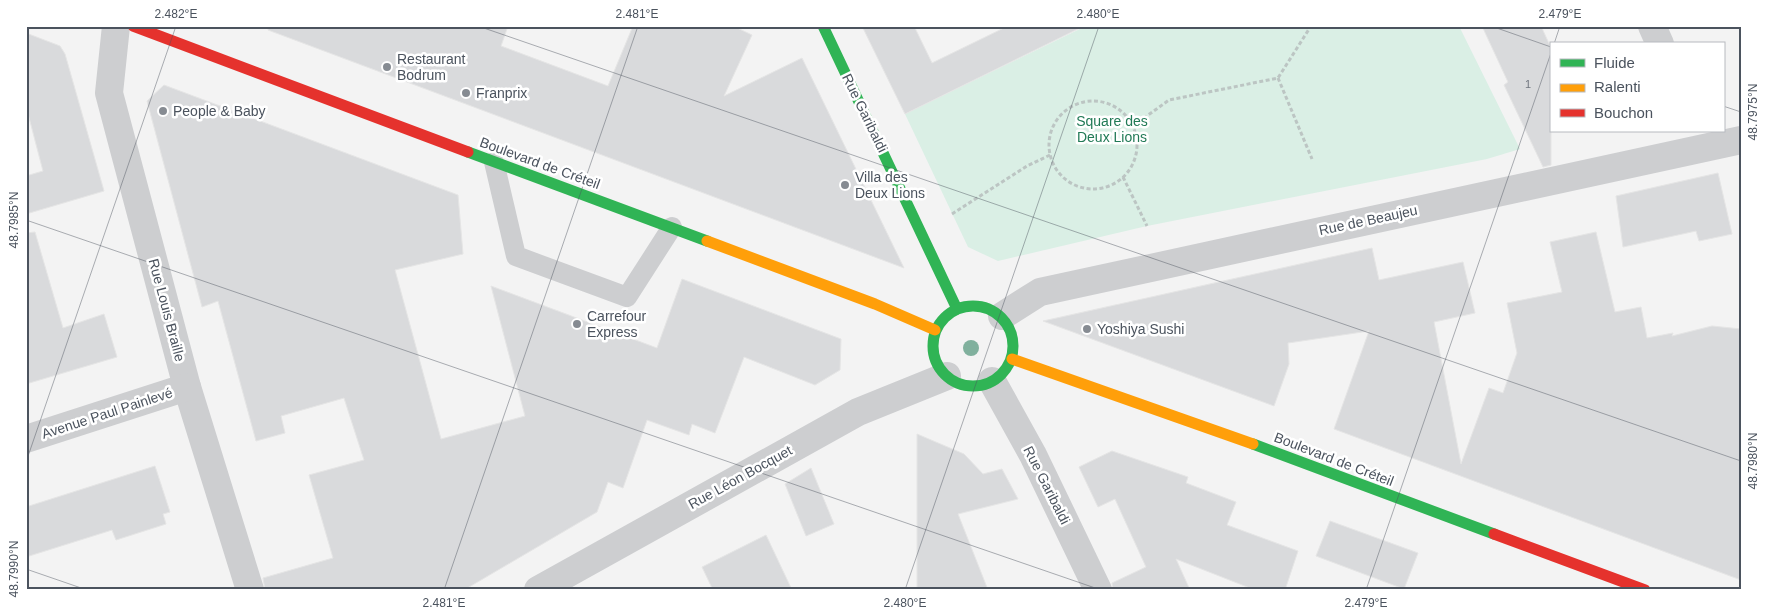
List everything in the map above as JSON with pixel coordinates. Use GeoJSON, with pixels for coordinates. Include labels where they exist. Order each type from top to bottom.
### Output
{"type":"FeatureCollection","features":[{"type":"Feature","properties":{"kind":"main road","name":"Boulevard de Créteil"},"geometry":{"type":"LineString","coordinates":[[133,26],[672,227],[875,304],[936,330]]}},
{"type":"Feature","properties":{"kind":"main road","name":"Rue Garibaldi"},"geometry":{"type":"LineString","coordinates":[[823,26],[957,308]]}},
{"type":"Feature","properties":{"kind":"main road"},"geometry":{"type":"LineString","coordinates":[[980,306],[1002,316],[1013,336],[1012,359],[1004,372],[992,381],[974,386],[955,382],[947,376],[934,357],[933,344],[936,330],[944,317],[957,308],[980,306]]}},
{"type":"Feature","properties":{"kind":"main road","name":"Boulevard de Créteil"},"geometry":{"type":"LineString","coordinates":[[1012,359],[1174,415],[1645,590]]}},
{"type":"Feature","properties":{"kind":"street","name":"Rue Louis Braille"},"geometry":{"type":"LineString","coordinates":[[116,26],[109,93],[187,387],[250,590]]}},
{"type":"Feature","properties":{"kind":"street"},"geometry":{"type":"LineString","coordinates":[[1652,26],[1659,42]]}},
{"type":"Feature","properties":{"kind":"street","name":"Rue de Beaujeu"},"geometry":{"type":"LineString","coordinates":[[1002,316],[1040,292],[1705,139],[1741,140]]}},
{"type":"Feature","properties":{"kind":"street","name":"Rue Léon Bocquet"},"geometry":{"type":"LineString","coordinates":[[538,590],[858,412],[947,376]]}},
{"type":"Feature","properties":{"kind":"street","name":"Rue Garibaldi"},"geometry":{"type":"LineString","coordinates":[[992,381],[1033,455],[1098,590]]}},
{"type":"Feature","properties":{"kind":"street","name":"Avenue Paul Painlevé"},"geometry":{"type":"LineString","coordinates":[[26,439],[187,387]]}},
{"type":"Feature","properties":{"kind":"lane"},"geometry":{"type":"LineString","coordinates":[[494,162],[516,256],[627,297],[672,227]]}},
{"type":"Feature","properties":{"kind":"path"},"geometry":{"type":"LineString","coordinates":[[1133,126],[1169,100],[1278,78],[1311,26]]}},
{"type":"Feature","properties":{"kind":"path"},"geometry":{"type":"LineString","coordinates":[[1278,78],[1312,159]]}},
{"type":"Feature","properties":{"kind":"path"},"geometry":{"type":"LineString","coordinates":[[1085,101],[1100,102],[1114,106],[1125,114],[1133,126],[1137,139],[1136,153],[1131,166],[1123,177],[1110,185],[1095,188],[1080,187],[1066,180],[1056,169],[1050,155],[1049,140],[1052,127],[1060,115],[1072,106],[1085,101]]}},
{"type":"Feature","properties":{"kind":"path"},"geometry":{"type":"LineString","coordinates":[[952,214],[1026,166],[1050,155]]}},
{"type":"Feature","properties":{"kind":"path"},"geometry":{"type":"LineString","coordinates":[[1123,177],[1147,226]]}},
{"type":"Feature","properties":{"kind":"green space","name":"Square des Deux Lions"},"geometry":{"type":"Polygon","coordinates":[[[1086,26],[1459,26],[1520,149],[1487,159],[1147,226],[998,261],[968,247],[905,114],[1086,26]]]}},
{"type":"Feature","properties":{"kind":"building"},"geometry":{"type":"Polygon","coordinates":[[[269,26],[508,26],[501,46],[608,86],[633,26],[733,26],[752,35],[724,96],[802,58],[904,268],[268,30],[269,26]]]}},
{"type":"Feature","properties":{"kind":"building"},"geometry":{"type":"Polygon","coordinates":[[[862,26],[914,26],[932,63],[1008,26],[1084,26],[905,114],[862,26]]]}},
{"type":"Feature","properties":{"kind":"building"},"geometry":{"type":"Polygon","coordinates":[[[1482,26],[1541,26],[1550,46],[1551,165],[1543,167],[1504,85],[1508,82],[1482,26]]]}},
{"type":"Feature","properties":{"kind":"building"},"geometry":{"type":"Polygon","coordinates":[[[26,33],[60,46],[65,54],[104,191],[26,214],[26,176],[43,171],[26,106],[26,33]]]}},
{"type":"Feature","properties":{"kind":"building"},"geometry":{"type":"Polygon","coordinates":[[[164,85],[458,195],[463,254],[395,270],[441,439],[525,416],[491,286],[657,348],[682,279],[841,339],[840,370],[815,385],[744,357],[715,433],[692,424],[689,435],[647,420],[623,488],[608,482],[597,512],[464,590],[265,590],[263,578],[333,558],[309,475],[364,460],[344,398],[281,416],[285,433],[256,441],[218,301],[202,307],[147,101],[164,85]]]}},
{"type":"Feature","properties":{"kind":"building"},"geometry":{"type":"Polygon","coordinates":[[[1718,173],[1732,234],[1699,241],[1696,231],[1623,247],[1616,196],[1718,173]]]}},
{"type":"Feature","properties":{"kind":"building"},"geometry":{"type":"Polygon","coordinates":[[[35,232],[63,328],[104,314],[117,357],[26,384],[26,233],[35,232]]]}},
{"type":"Feature","properties":{"kind":"building"},"geometry":{"type":"Polygon","coordinates":[[[1596,232],[1615,312],[1641,307],[1647,338],[1673,333],[1672,336],[1712,326],[1741,329],[1741,580],[1334,429],[1369,331],[1288,343],[1289,364],[1274,406],[1043,321],[1372,248],[1379,280],[1463,262],[1475,313],[1434,322],[1461,464],[1489,388],[1503,393],[1517,353],[1507,303],[1562,292],[1550,242],[1596,232]]]}},
{"type":"Feature","properties":{"kind":"building"},"geometry":{"type":"Polygon","coordinates":[[[917,434],[964,454],[983,474],[1002,469],[1018,499],[958,514],[988,590],[917,590],[917,434]]]}},
{"type":"Feature","properties":{"kind":"building"},"geometry":{"type":"Polygon","coordinates":[[[1112,451],[1188,477],[1186,483],[1236,502],[1227,525],[1298,551],[1285,590],[1255,590],[1176,559],[1190,590],[1113,590],[1112,583],[1146,567],[1115,499],[1098,507],[1079,467],[1112,451]]]}},
{"type":"Feature","properties":{"kind":"building"},"geometry":{"type":"Polygon","coordinates":[[[155,466],[170,512],[163,514],[166,524],[116,540],[112,530],[26,557],[26,507],[155,466]]]}},
{"type":"Feature","properties":{"kind":"building"},"geometry":{"type":"Polygon","coordinates":[[[811,468],[834,524],[806,536],[785,484],[811,468]]]}},
{"type":"Feature","properties":{"kind":"building"},"geometry":{"type":"Polygon","coordinates":[[[1330,521],[1418,553],[1404,589],[1316,556],[1330,521]]]}},
{"type":"Feature","properties":{"kind":"building"},"geometry":{"type":"Polygon","coordinates":[[[766,535],[792,590],[713,590],[702,567],[766,535]]]}},
{"type":"Feature","properties":{"kind":"traffic: fast"},"geometry":{"type":"LineString","coordinates":[[823,26],[957,309]]}},
{"type":"Feature","properties":{"kind":"traffic: fast"},"geometry":{"type":"LineString","coordinates":[[468,152],[707,241]]}},
{"type":"Feature","properties":{"kind":"traffic: fast"},"geometry":{"type":"LineString","coordinates":[[973,306],[988,309],[1001,318],[1010,331],[1013,346],[1010,361],[1001,374],[988,383],[973,386],[958,383],[945,374],[936,361],[933,346],[936,331],[945,318],[958,309],[973,306]]}},
{"type":"Feature","properties":{"kind":"traffic: fast"},"geometry":{"type":"LineString","coordinates":[[1253,444],[1494,534]]}},
{"type":"Feature","properties":{"kind":"traffic: slow"},"geometry":{"type":"LineString","coordinates":[[707,241],[875,304],[935,330]]}},
{"type":"Feature","properties":{"kind":"traffic: slow"},"geometry":{"type":"LineString","coordinates":[[1012,359],[1253,444]]}},
{"type":"Feature","properties":{"kind":"traffic: jam"},"geometry":{"type":"LineString","coordinates":[[133,26],[468,152]]}},
{"type":"Feature","properties":{"kind":"traffic: jam"},"geometry":{"type":"LineString","coordinates":[[1494,534],[1645,590]]}},
{"type":"Feature","properties":{"kind":"place","name":"Restaurant Bodrum"},"geometry":{"type":"Point","coordinates":[387,67]}},
{"type":"Feature","properties":{"kind":"place","name":"Franprix"},"geometry":{"type":"Point","coordinates":[466,93]}},
{"type":"Feature","properties":{"kind":"place","name":"People & Baby"},"geometry":{"type":"Point","coordinates":[163,111]}},
{"type":"Feature","properties":{"kind":"place","name":"Villa des Deux Lions"},"geometry":{"type":"Point","coordinates":[845,185]}},
{"type":"Feature","properties":{"kind":"place","name":"Carrefour Express"},"geometry":{"type":"Point","coordinates":[577,324]}},
{"type":"Feature","properties":{"kind":"place","name":"Yoshiya Sushi"},"geometry":{"type":"Point","coordinates":[1087,329]}}]}
